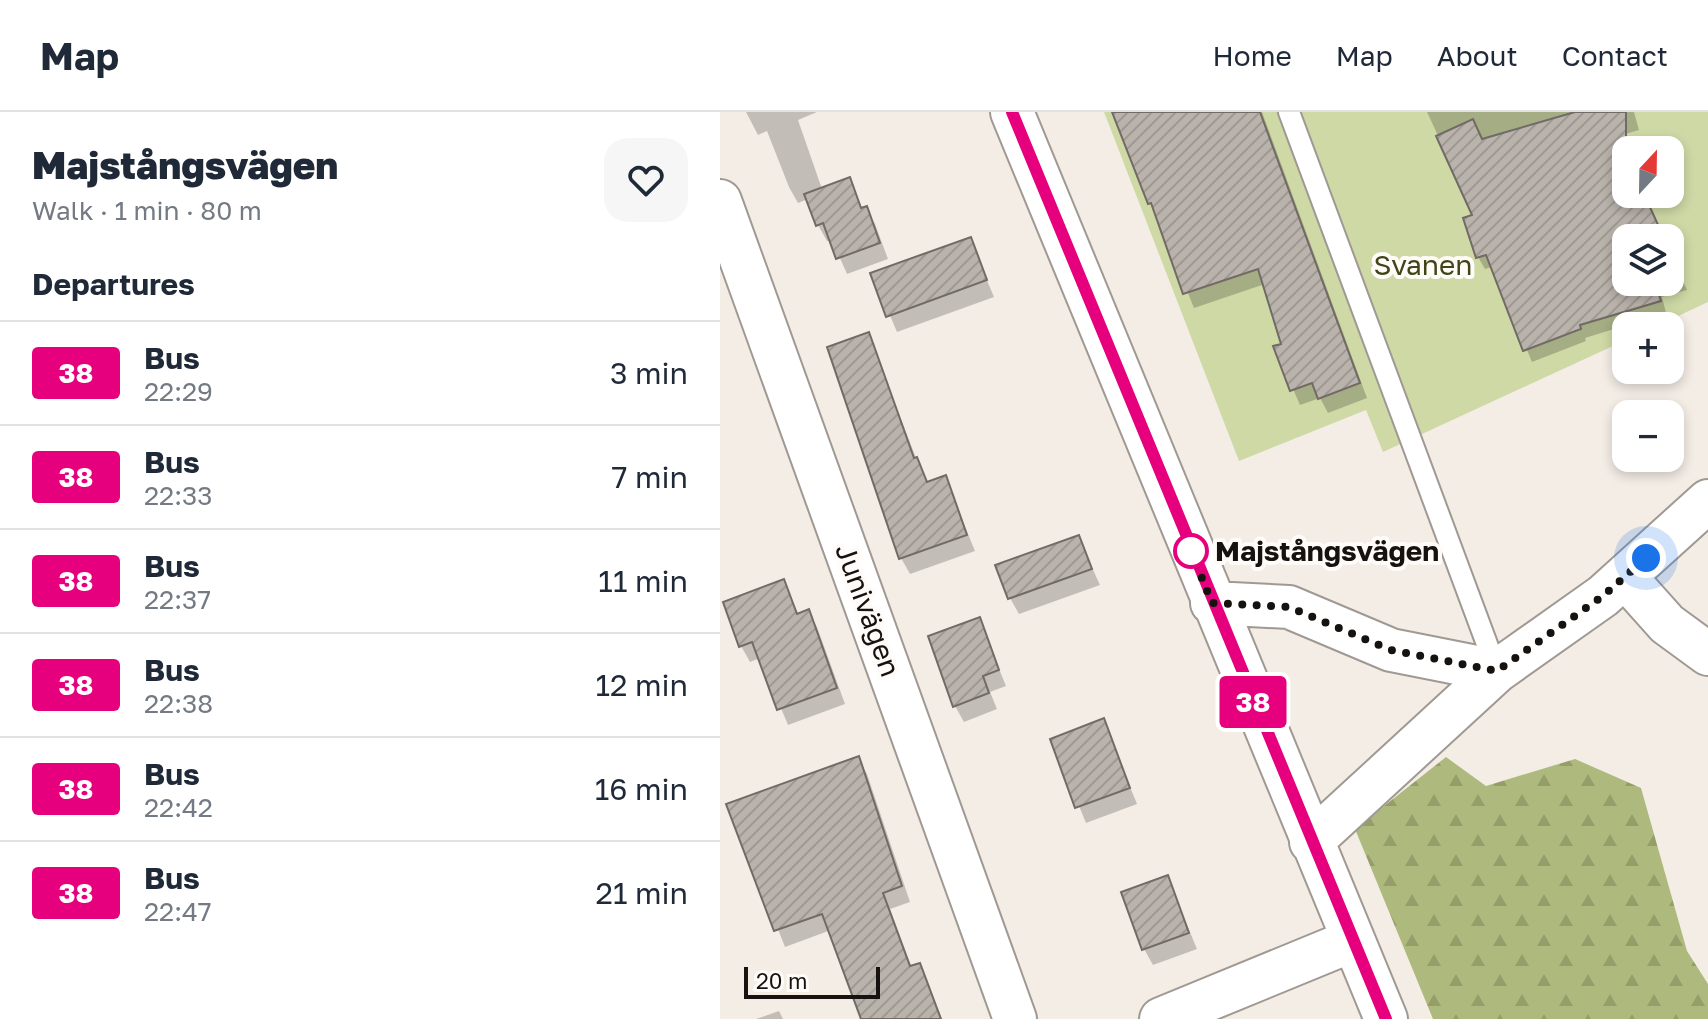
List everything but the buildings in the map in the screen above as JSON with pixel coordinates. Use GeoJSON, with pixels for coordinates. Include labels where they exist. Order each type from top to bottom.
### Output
{"type":"FeatureCollection","features":[{"type":"Feature","properties":{"kind":"street"},"geometry":{"type":"LineString","coordinates":[[1012,112],[1351,941],[1386,1019]]}},
{"type":"Feature","properties":{"kind":"street","name":"Junivägen"},"geometry":{"type":"LineString","coordinates":[[720,201],[1015,1019]]}},
{"type":"Feature","properties":{"kind":"street"},"geometry":{"type":"LineString","coordinates":[[1311,842],[1497,671],[1625,577],[1708,501]]}},
{"type":"Feature","properties":{"kind":"street"},"geometry":{"type":"LineString","coordinates":[[1625,577],[1667,624],[1708,654]]}},
{"type":"Feature","properties":{"kind":"street"},"geometry":{"type":"LineString","coordinates":[[1212,603],[1289,607],[1391,650],[1497,671]]}},
{"type":"Feature","properties":{"kind":"street"},"geometry":{"type":"LineString","coordinates":[[1161,1019],[1351,941]]}},
{"type":"Feature","properties":{"kind":"lane"},"geometry":{"type":"LineString","coordinates":[[1289,112],[1497,671]]}},
{"type":"Feature","properties":{"kind":"green space","name":"Svanen"},"geometry":{"type":"Polygon","coordinates":[[[1104,112],[1708,112],[1708,302],[1684,313],[1612,312],[1612,346],[1383,452],[1366,410],[1239,461],[1104,112]]]}},
{"type":"Feature","properties":{"kind":"green space"},"geometry":{"type":"Polygon","coordinates":[[[1446,757],[1486,786],[1575,759],[1641,788],[1687,951],[1708,984],[1708,1019],[1433,1019],[1355,829],[1446,757]]]}},
{"type":"Feature","properties":{"kind":"bus line","name":"38"},"geometry":{"type":"LineString","coordinates":[[1012,112],[1351,941],[1386,1019]]}},
{"type":"Feature","properties":{"kind":"place","name":"Majstångsvägen"},"geometry":{"type":"Point","coordinates":[1191,551]}},
{"type":"Feature","properties":{"kind":"route"},"geometry":{"type":"LineString","coordinates":[[1191,551],[1212,603],[1289,607],[1332,622],[1391,650],[1497,671],[1603,596],[1646,558]]}}]}
